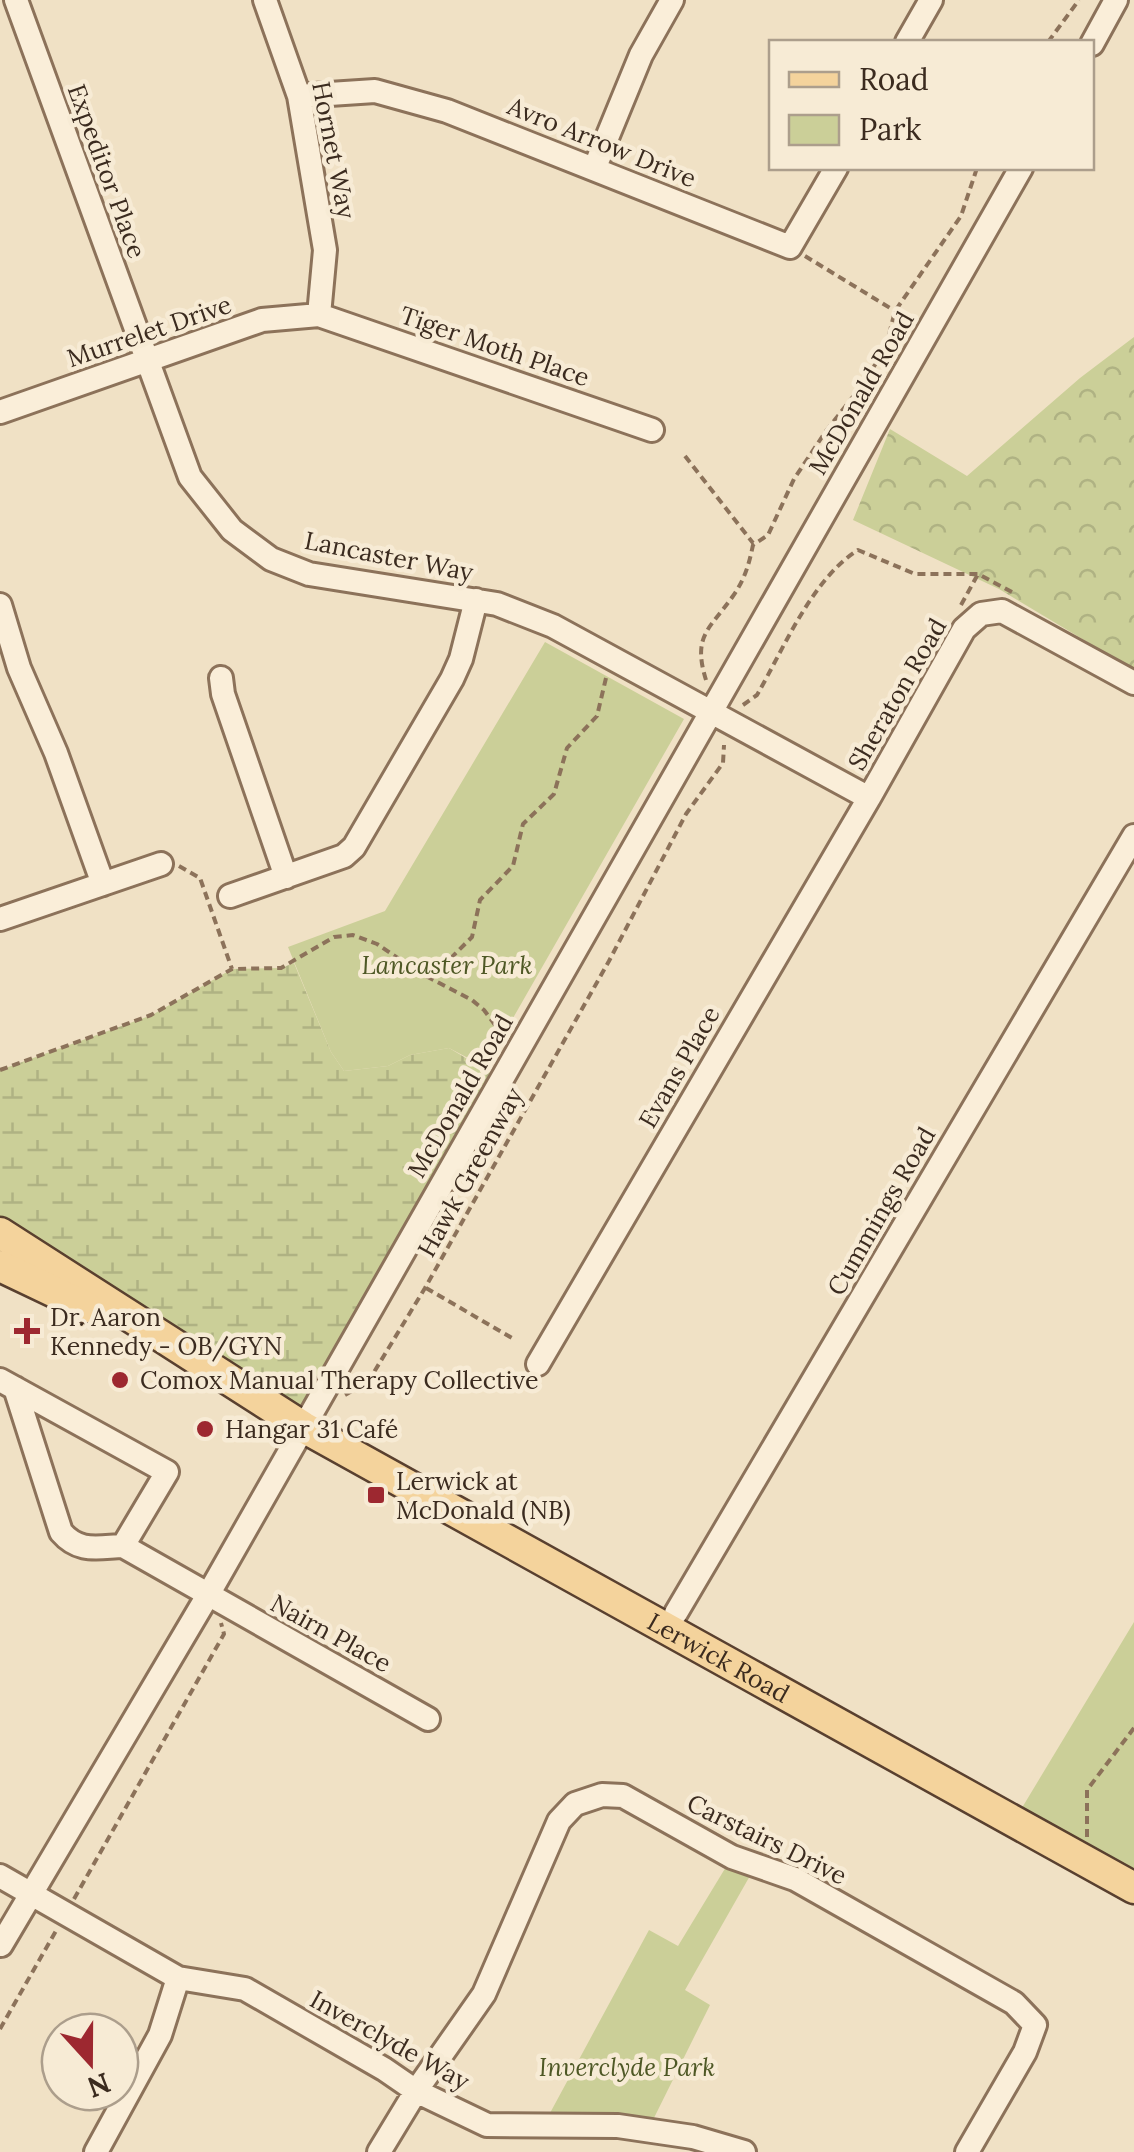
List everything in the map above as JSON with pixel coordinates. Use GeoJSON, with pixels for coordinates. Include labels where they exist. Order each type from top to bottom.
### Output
{"type":"FeatureCollection","features":[{"type":"Feature","properties":{"kind":"main road"},"geometry":{"type":"LineString","coordinates":[[0,1233],[206,1365]]}},
{"type":"Feature","properties":{"kind":"main road"},"geometry":{"type":"LineString","coordinates":[[0,1266],[206,1365]]}},
{"type":"Feature","properties":{"kind":"main road","name":"Lerwick Road"},"geometry":{"type":"LineString","coordinates":[[206,1365],[303,1427],[1134,1888]]}},
{"type":"Feature","properties":{"kind":"street","name":"Expeditor Place"},"geometry":{"type":"LineString","coordinates":[[16,0],[147,361]]}},
{"type":"Feature","properties":{"kind":"street","name":"Hornet Way"},"geometry":{"type":"LineString","coordinates":[[265,0],[299,96],[324,250],[319,315]]}},
{"type":"Feature","properties":{"kind":"street"},"geometry":{"type":"LineString","coordinates":[[594,167],[641,55],[672,0]]}},
{"type":"Feature","properties":{"kind":"street"},"geometry":{"type":"LineString","coordinates":[[908,40],[931,0]]}},
{"type":"Feature","properties":{"kind":"street"},"geometry":{"type":"LineString","coordinates":[[1094,40],[1116,0]]}},
{"type":"Feature","properties":{"kind":"street","name":"Avro Arrow Drive"},"geometry":{"type":"LineString","coordinates":[[299,96],[375,90],[447,110],[790,247]]}},
{"type":"Feature","properties":{"kind":"street"},"geometry":{"type":"LineString","coordinates":[[790,247],[835,170]]}},
{"type":"Feature","properties":{"kind":"street","name":"McDonald Road"},"geometry":{"type":"LineString","coordinates":[[1,1946],[208,1595],[1020,170]]}},
{"type":"Feature","properties":{"kind":"street","name":"Murrelet Drive"},"geometry":{"type":"LineString","coordinates":[[0,412],[262,320],[319,315]]}},
{"type":"Feature","properties":{"kind":"street","name":"Tiger Moth Place"},"geometry":{"type":"LineString","coordinates":[[319,315],[652,430]]}},
{"type":"Feature","properties":{"kind":"street","name":"Lancaster Way"},"geometry":{"type":"LineString","coordinates":[[147,361],[190,477],[232,530],[271,559],[310,574],[497,604],[553,626],[711,712]]}},
{"type":"Feature","properties":{"kind":"street"},"geometry":{"type":"LineString","coordinates":[[230,896],[344,856],[354,847],[452,679],[476,600]]}},
{"type":"Feature","properties":{"kind":"street"},"geometry":{"type":"LineString","coordinates":[[0,605],[18,668],[56,753],[102,884]]}},
{"type":"Feature","properties":{"kind":"street","name":"Sheraton Road"},"geometry":{"type":"LineString","coordinates":[[711,712],[869,798],[964,630],[981,614],[1002,611],[1134,683]]}},
{"type":"Feature","properties":{"kind":"street"},"geometry":{"type":"LineString","coordinates":[[222,678],[223,694],[286,876]]}},
{"type":"Feature","properties":{"kind":"street","name":"Evans Place"},"geometry":{"type":"LineString","coordinates":[[538,1364],[869,798]]}},
{"type":"Feature","properties":{"kind":"street","name":"Cummings Road"},"geometry":{"type":"LineString","coordinates":[[676,1613],[1134,836]]}},
{"type":"Feature","properties":{"kind":"street"},"geometry":{"type":"LineString","coordinates":[[0,919],[161,864]]}},
{"type":"Feature","properties":{"kind":"street"},"geometry":{"type":"LineString","coordinates":[[8,1384],[168,1472],[123,1546],[84,1548],[72,1544],[61,1532],[8,1384]]}},
{"type":"Feature","properties":{"kind":"street","name":"Nairn Place"},"geometry":{"type":"LineString","coordinates":[[123,1546],[428,1719]]}},
{"type":"Feature","properties":{"kind":"street","name":"Carstairs Drive"},"geometry":{"type":"LineString","coordinates":[[416,2091],[484,1994],[559,1821],[575,1804],[602,1795],[622,1796],[732,1857],[796,1880],[1014,2003],[1035,2025],[1025,2052],[966,2152]]}},
{"type":"Feature","properties":{"kind":"street","name":"Inverclyde Way"},"geometry":{"type":"LineString","coordinates":[[0,1876],[178,1978],[245,1989],[416,2091],[487,2124],[618,2126],[646,2142],[693,2137],[744,2152]]}},
{"type":"Feature","properties":{"kind":"street"},"geometry":{"type":"LineString","coordinates":[[96,2152],[160,2035],[178,1978]]}},
{"type":"Feature","properties":{"kind":"street"},"geometry":{"type":"LineString","coordinates":[[379,2152],[416,2091]]}},
{"type":"Feature","properties":{"kind":"path"},"geometry":{"type":"LineString","coordinates":[[1049,40],[1079,0]]}},
{"type":"Feature","properties":{"kind":"path"},"geometry":{"type":"LineString","coordinates":[[706,680],[700,661],[704,632],[748,571],[754,544],[768,535],[794,479],[866,380],[886,346],[895,311],[961,216],[976,170]]}},
{"type":"Feature","properties":{"kind":"path"},"geometry":{"type":"LineString","coordinates":[[790,247],[895,311]]}},
{"type":"Feature","properties":{"kind":"path"},"geometry":{"type":"LineString","coordinates":[[685,456],[754,544]]}},
{"type":"Feature","properties":{"kind":"path"},"geometry":{"type":"LineString","coordinates":[[743,705],[757,695],[820,586],[844,558],[858,550],[915,574],[978,574],[1012,593]]}},
{"type":"Feature","properties":{"kind":"path"},"geometry":{"type":"LineString","coordinates":[[954,616],[978,574]]}},
{"type":"Feature","properties":{"kind":"path"},"geometry":{"type":"LineString","coordinates":[[432,977],[472,937],[480,900],[513,866],[523,824],[554,794],[566,748],[598,716],[609,669]]}},
{"type":"Feature","properties":{"kind":"path","name":"Hawk Greenway"},"geometry":{"type":"LineString","coordinates":[[335,1401],[368,1382],[424,1288],[608,962],[686,814],[723,763],[724,745]]}},
{"type":"Feature","properties":{"kind":"path"},"geometry":{"type":"LineString","coordinates":[[161,864],[181,866],[200,878],[232,969]]}},
{"type":"Feature","properties":{"kind":"path"},"geometry":{"type":"LineString","coordinates":[[0,1070],[152,1014],[232,969],[282,968],[334,937],[354,934],[484,1010],[518,1050]]}},
{"type":"Feature","properties":{"kind":"path"},"geometry":{"type":"LineString","coordinates":[[424,1288],[512,1338]]}},
{"type":"Feature","properties":{"kind":"path"},"geometry":{"type":"LineString","coordinates":[[0,2029],[224,1634]]}},
{"type":"Feature","properties":{"kind":"path"},"geometry":{"type":"LineString","coordinates":[[1087,1862],[1086,1790],[1134,1728]]}},
{"type":"Feature","properties":{"kind":"green space"},"geometry":{"type":"Polygon","coordinates":[[[1134,337],[1134,670],[999,589],[853,520],[890,429],[967,476],[1080,378],[1134,337]]]}},
{"type":"Feature","properties":{"kind":"green space","name":"Lancaster Park"},"geometry":{"type":"Polygon","coordinates":[[[545,642],[684,719],[485,1067],[449,1048],[410,1055],[388,1066],[344,1071],[331,1052],[288,947],[385,911],[545,642]]]}},
{"type":"Feature","properties":{"kind":"green space"},"geometry":{"type":"Polygon","coordinates":[[[294,963],[331,1052],[344,1071],[388,1066],[410,1055],[449,1048],[501,1079],[303,1427],[0,1233],[0,1070],[152,1015],[232,969],[281,968],[294,963]]]}},
{"type":"Feature","properties":{"kind":"green space"},"geometry":{"type":"Polygon","coordinates":[[[1134,1622],[1134,1888],[1014,1821],[1134,1622]]]}},
{"type":"Feature","properties":{"kind":"green space","name":"Inverclyde Park"},"geometry":{"type":"Polygon","coordinates":[[[732,1857],[755,1867],[685,1990],[710,2005],[647,2132],[543,2126],[649,1930],[678,1946],[732,1857]]]}},
{"type":"Feature","properties":{"kind":"place","name":"Dr. Aaron Kennedy - OB/GYN"},"geometry":{"type":"Point","coordinates":[27,1331]}},
{"type":"Feature","properties":{"kind":"place","name":"Comox Manual Therapy Collective"},"geometry":{"type":"Point","coordinates":[120,1380]}},
{"type":"Feature","properties":{"kind":"place","name":"Hangar 31 Café"},"geometry":{"type":"Point","coordinates":[205,1429]}},
{"type":"Feature","properties":{"kind":"place","name":"Lerwick at McDonald (NB)"},"geometry":{"type":"Point","coordinates":[376,1495]}}]}
